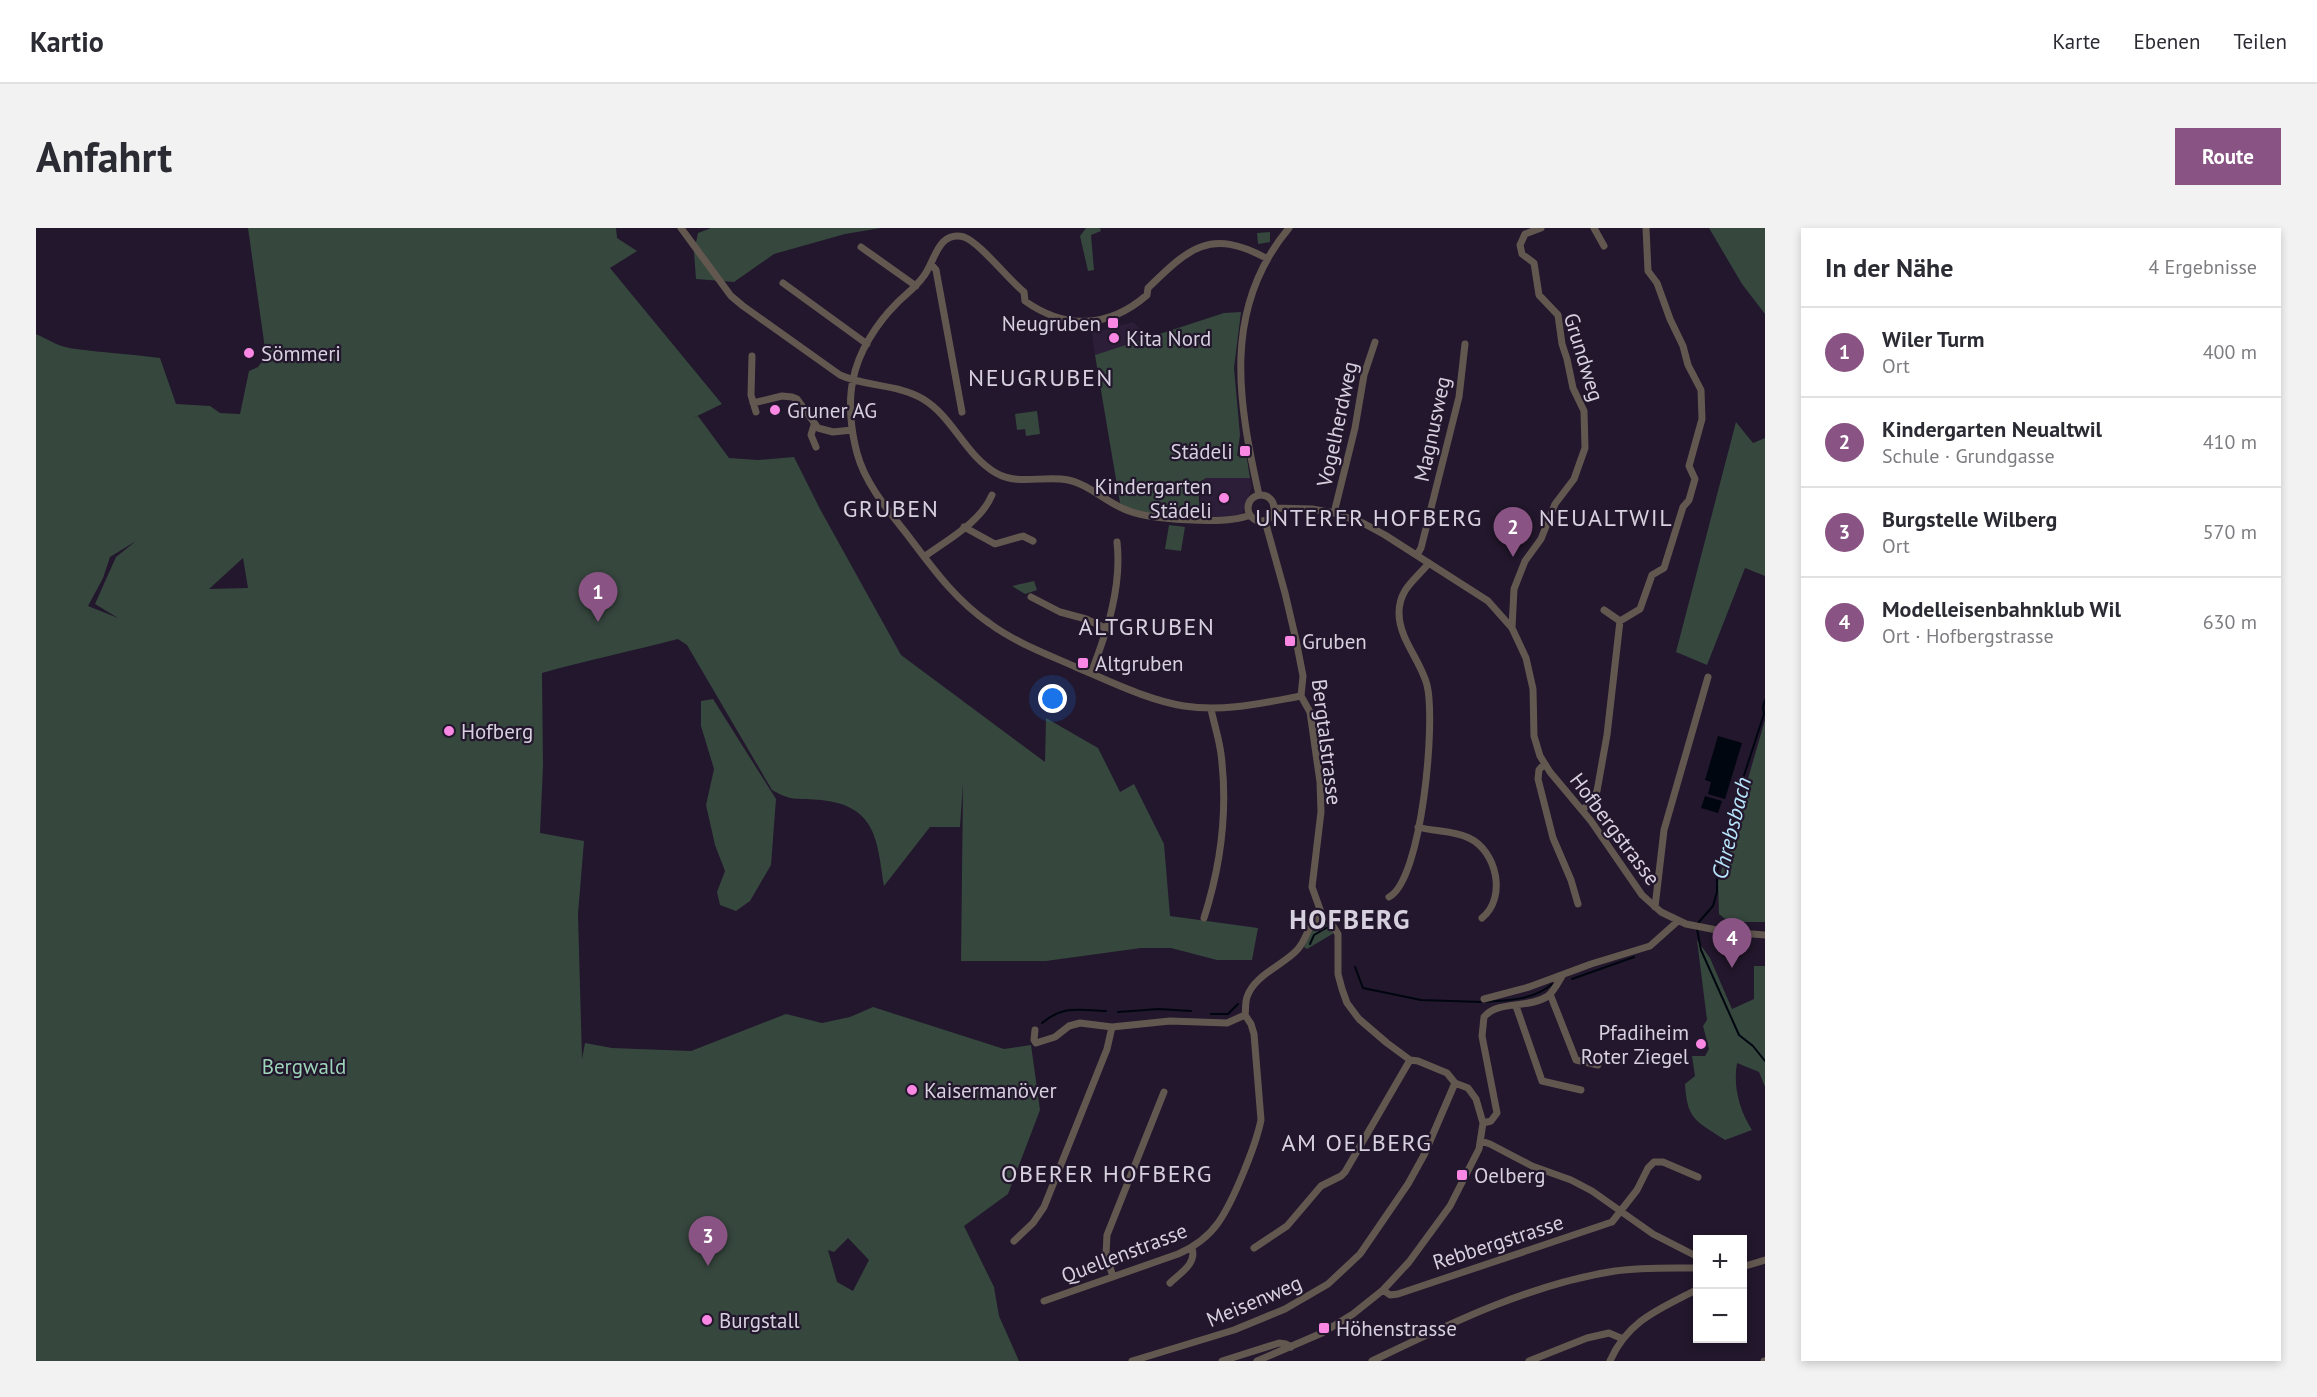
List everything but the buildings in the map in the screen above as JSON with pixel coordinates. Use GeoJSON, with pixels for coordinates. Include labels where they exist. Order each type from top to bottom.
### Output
{"type":"FeatureCollection","features":[{"type":"Feature","properties":{"kind":"street"},"geometry":{"type":"LineString","coordinates":[[681,228],[731,296],[840,375],[852,381],[911,393],[922,399],[942,415],[976,458],[1008,479],[1050,478],[1077,482],[1123,509],[1140,515],[1211,520],[1250,515],[1257,520],[1265,521],[1272,516],[1275,508],[1270,498],[1259,495]]}},
{"type":"Feature","properties":{"kind":"street"},"geometry":{"type":"LineString","coordinates":[[1259,495],[1242,406],[1240,359],[1242,330],[1249,300],[1266,258],[1288,228]]}},
{"type":"Feature","properties":{"kind":"street","name":"Grundweg"},"geometry":{"type":"LineString","coordinates":[[1512,628],[1514,589],[1525,561],[1541,539],[1555,504],[1574,479],[1585,448],[1584,411],[1573,388],[1562,344],[1558,315],[1539,295],[1534,263],[1522,254],[1520,245],[1526,234],[1541,228]]}},
{"type":"Feature","properties":{"kind":"street"},"geometry":{"type":"LineString","coordinates":[[1594,228],[1604,246]]}},
{"type":"Feature","properties":{"kind":"street"},"geometry":{"type":"LineString","coordinates":[[1620,621],[1640,609],[1652,575],[1664,568],[1683,507],[1689,501],[1695,479],[1689,466],[1702,419],[1701,390],[1688,365],[1683,346],[1657,283],[1648,271],[1646,228]]}},
{"type":"Feature","properties":{"kind":"street"},"geometry":{"type":"LineString","coordinates":[[1266,258],[1236,244],[1212,243],[1197,247],[1176,260],[1148,288],[1148,295],[1129,309],[1099,321],[1087,322],[1064,319],[1041,312],[1025,301],[1024,292],[973,242],[966,238],[953,237],[943,242],[926,275],[889,312],[867,344],[852,381],[852,430],[857,453],[873,489],[924,557],[955,594],[987,622],[1025,645],[1157,699],[1184,706],[1242,707],[1301,696]]}},
{"type":"Feature","properties":{"kind":"street"},"geometry":{"type":"LineString","coordinates":[[861,247],[916,286]]}},
{"type":"Feature","properties":{"kind":"street"},"geometry":{"type":"LineString","coordinates":[[931,264],[936,270],[963,412]]}},
{"type":"Feature","properties":{"kind":"street"},"geometry":{"type":"LineString","coordinates":[[783,283],[867,344]]}},
{"type":"Feature","properties":{"kind":"street","name":"Vogelherdweg"},"geometry":{"type":"LineString","coordinates":[[1334,513],[1355,428],[1364,375],[1375,342]]}},
{"type":"Feature","properties":{"kind":"street","name":"Magnusweg"},"geometry":{"type":"LineString","coordinates":[[1416,555],[1420,548],[1459,397],[1465,344]]}},
{"type":"Feature","properties":{"kind":"street"},"geometry":{"type":"LineString","coordinates":[[752,356],[751,395],[756,412]]}},
{"type":"Feature","properties":{"kind":"street"},"geometry":{"type":"LineString","coordinates":[[753,403],[782,396],[792,397],[797,399],[814,425],[825,431],[852,430]]}},
{"type":"Feature","properties":{"kind":"street"},"geometry":{"type":"LineString","coordinates":[[814,425],[811,435],[816,447]]}},
{"type":"Feature","properties":{"kind":"street"},"geometry":{"type":"LineString","coordinates":[[924,557],[964,527],[986,506],[992,495]]}},
{"type":"Feature","properties":{"kind":"street"},"geometry":{"type":"LineString","coordinates":[[1250,515],[1249,502],[1259,495]]}},
{"type":"Feature","properties":{"kind":"street","name":"Hofbergstrasse"},"geometry":{"type":"LineString","coordinates":[[1275,508],[1305,508],[1334,513],[1374,528],[1488,601],[1512,628],[1530,672],[1534,736],[1544,764],[1610,847],[1636,887],[1655,908],[1678,921],[1739,934],[1765,935]]}},
{"type":"Feature","properties":{"kind":"street","name":"Bergtalstrasse"},"geometry":{"type":"LineString","coordinates":[[1265,521],[1286,592],[1302,676],[1301,696],[1310,712],[1320,782],[1321,812],[1312,887],[1322,915],[1330,921],[1338,933],[1338,974],[1347,1003],[1370,1029],[1410,1060],[1447,1073],[1455,1083],[1468,1088],[1476,1099],[1483,1123],[1481,1141]]}},
{"type":"Feature","properties":{"kind":"street"},"geometry":{"type":"LineString","coordinates":[[964,527],[995,544],[1023,536],[1033,541]]}},
{"type":"Feature","properties":{"kind":"street"},"geometry":{"type":"LineString","coordinates":[[1091,673],[1107,628],[1117,577],[1117,542]]}},
{"type":"Feature","properties":{"kind":"street"},"geometry":{"type":"LineString","coordinates":[[1389,897],[1396,894],[1403,884],[1410,864],[1427,780],[1428,687],[1422,669],[1404,635],[1399,614],[1406,587],[1429,563]]}},
{"type":"Feature","properties":{"kind":"street"},"geometry":{"type":"LineString","coordinates":[[1031,597],[1060,612],[1107,628]]}},
{"type":"Feature","properties":{"kind":"street"},"geometry":{"type":"LineString","coordinates":[[1604,610],[1620,621]]}},
{"type":"Feature","properties":{"kind":"street"},"geometry":{"type":"LineString","coordinates":[[1582,810],[1593,801],[1597,791],[1620,621]]}},
{"type":"Feature","properties":{"kind":"street"},"geometry":{"type":"LineString","coordinates":[[1655,908],[1664,830],[1708,677]]}},
{"type":"Feature","properties":{"kind":"street"},"geometry":{"type":"LineString","coordinates":[[1204,918],[1215,874],[1223,817],[1221,755],[1211,708]]}},
{"type":"Feature","properties":{"kind":"street","name":"Hofbergstrasse"},"geometry":{"type":"LineString","coordinates":[[1544,764],[1540,768],[1538,779],[1553,838],[1571,880],[1578,904]]}},
{"type":"Feature","properties":{"kind":"street"},"geometry":{"type":"LineString","coordinates":[[1418,827],[1466,837],[1479,845],[1487,856],[1493,869],[1497,893],[1490,911],[1482,918]]}},
{"type":"Feature","properties":{"kind":"street"},"geometry":{"type":"LineString","coordinates":[[1035,1030],[1036,1043],[1055,1036],[1074,1024],[1112,1027],[1170,1021],[1227,1023],[1245,1015],[1247,998],[1252,987],[1296,952],[1311,923],[1322,915]]}},
{"type":"Feature","properties":{"kind":"street"},"geometry":{"type":"LineString","coordinates":[[1484,999],[1530,987],[1650,945],[1678,921]]}},
{"type":"Feature","properties":{"kind":"street"},"geometry":{"type":"LineString","coordinates":[[1483,1123],[1491,1121],[1497,1113],[1482,1036],[1483,1020],[1489,1012],[1533,1003],[1550,994],[1562,976]]}},
{"type":"Feature","properties":{"kind":"street"},"geometry":{"type":"LineString","coordinates":[[1550,994],[1576,1060],[1598,1065]]}},
{"type":"Feature","properties":{"kind":"street"},"geometry":{"type":"LineString","coordinates":[[1516,1006],[1542,1082],[1581,1090]]}},
{"type":"Feature","properties":{"kind":"street","name":"Quellenstrasse"},"geometry":{"type":"LineString","coordinates":[[1044,1301],[1192,1248],[1218,1223],[1227,1208],[1258,1133],[1262,1109],[1254,1034],[1245,1015]]}},
{"type":"Feature","properties":{"kind":"street"},"geometry":{"type":"LineString","coordinates":[[1014,1241],[1033,1223],[1044,1207],[1107,1049],[1112,1027]]}},
{"type":"Feature","properties":{"kind":"street"},"geometry":{"type":"LineString","coordinates":[[1254,1248],[1287,1226],[1322,1186],[1341,1176],[1410,1060]]}},
{"type":"Feature","properties":{"kind":"street","name":"Meisenweg"},"geometry":{"type":"LineString","coordinates":[[1132,1361],[1196,1342],[1274,1313],[1306,1298],[1337,1277],[1360,1254],[1408,1184],[1424,1155],[1455,1083]]}},
{"type":"Feature","properties":{"kind":"street"},"geometry":{"type":"LineString","coordinates":[[1113,1277],[1106,1254],[1107,1235],[1164,1092]]}},
{"type":"Feature","properties":{"kind":"street"},"geometry":{"type":"LineString","coordinates":[[1257,1361],[1333,1327],[1383,1290],[1408,1262],[1450,1206],[1469,1171],[1481,1141],[1532,1166],[1571,1180],[1592,1191],[1653,1234],[1693,1254]]}},
{"type":"Feature","properties":{"kind":"street"},"geometry":{"type":"LineString","coordinates":[[1621,1213],[1654,1162],[1660,1161],[1698,1177]]}},
{"type":"Feature","properties":{"kind":"street","name":"Rebbergstrasse"},"geometry":{"type":"LineString","coordinates":[[1383,1290],[1390,1294],[1398,1294],[1612,1222],[1621,1213]]}},
{"type":"Feature","properties":{"kind":"street"},"geometry":{"type":"LineString","coordinates":[[1170,1283],[1192,1261],[1194,1255],[1192,1248]]}},
{"type":"Feature","properties":{"kind":"street"},"geometry":{"type":"LineString","coordinates":[[1747,1266],[1765,1260]]}},
{"type":"Feature","properties":{"kind":"street"},"geometry":{"type":"LineString","coordinates":[[1372,1361],[1508,1300],[1554,1285],[1616,1271],[1693,1268]]}},
{"type":"Feature","properties":{"kind":"street"},"geometry":{"type":"LineString","coordinates":[[1610,1361],[1623,1338],[1642,1318],[1693,1292]]}},
{"type":"Feature","properties":{"kind":"street"},"geometry":{"type":"LineString","coordinates":[[1529,1361],[1587,1338],[1610,1333],[1623,1338]]}},
{"type":"Feature","properties":{"kind":"street"},"geometry":{"type":"LineString","coordinates":[[1222,1361],[1279,1343],[1291,1347]]}},
{"type":"Feature","properties":{"kind":"shaded area"},"geometry":{"type":"Polygon","coordinates":[[[1133,322],[1141,330],[1142,341],[1095,355],[1092,333],[1133,322]]]}},
{"type":"Feature","properties":{"kind":"shaded area","name":"Kindergarten Städeli"},"geometry":{"type":"Polygon","coordinates":[[[1206,478],[1250,478],[1252,487],[1240,515],[1201,518],[1200,482],[1206,478]]]}},
{"type":"Feature","properties":{"kind":"shaded area"},"geometry":{"type":"Polygon","coordinates":[[[1718,736],[1742,743],[1725,799],[1708,794],[1711,782],[1705,780],[1718,736]]]}},
{"type":"Feature","properties":{"kind":"shaded area"},"geometry":{"type":"Polygon","coordinates":[[[1705,796],[1722,801],[1718,813],[1701,808],[1705,796]]]}},
{"type":"Feature","properties":{"kind":"green space","name":"Bergwald"},"geometry":{"type":"Polygon","coordinates":[[[248,228],[616,228],[617,238],[637,251],[610,268],[722,404],[693,418],[698,416],[729,458],[758,460],[794,457],[820,509],[901,655],[1045,762],[1046,718],[1098,748],[1120,792],[1134,784],[1164,844],[1170,916],[1258,928],[1252,960],[1217,960],[1171,948],[1141,948],[1046,961],[961,961],[963,784],[960,827],[930,827],[884,886],[876,841],[864,818],[839,804],[790,798],[772,790],[687,645],[678,639],[542,673],[543,766],[540,833],[584,841],[578,914],[582,1059],[585,1043],[612,1048],[691,1051],[786,1014],[822,1023],[850,1017],[873,1007],[1004,1049],[1031,1045],[1040,1110],[1008,1194],[964,1226],[994,1287],[999,1316],[1019,1361],[36,1361],[36,334],[71,348],[160,358],[176,404],[210,406],[220,413],[240,414],[249,371],[258,367],[266,356],[248,228]],[[136,541],[110,557],[103,578],[88,606],[118,618],[95,604],[116,557],[136,541]],[[243,558],[209,589],[248,588],[243,558]],[[848,1238],[834,1252],[828,1250],[837,1282],[853,1291],[869,1260],[848,1238]]]}},
{"type":"Feature","properties":{"kind":"green space"},"geometry":{"type":"Polygon","coordinates":[[[711,228],[881,228],[845,234],[774,254],[734,282],[696,279],[694,252],[698,233],[711,228]]]}},
{"type":"Feature","properties":{"kind":"green space"},"geometry":{"type":"Polygon","coordinates":[[[1086,228],[1100,228],[1101,231],[1091,235],[1094,270],[1088,271],[1080,236],[1086,228]]]}},
{"type":"Feature","properties":{"kind":"green space"},"geometry":{"type":"Polygon","coordinates":[[[1709,228],[1765,228],[1765,314],[1742,284],[1709,228]]]}},
{"type":"Feature","properties":{"kind":"green space"},"geometry":{"type":"Polygon","coordinates":[[[1270,232],[1270,242],[1258,244],[1257,233],[1270,232]]]}},
{"type":"Feature","properties":{"kind":"green space"},"geometry":{"type":"Polygon","coordinates":[[[1241,312],[1234,368],[1240,435],[1237,456],[1246,453],[1250,478],[1206,478],[1198,483],[1200,518],[1152,515],[1123,506],[1120,503],[1095,355],[1224,313],[1241,312]]]}},
{"type":"Feature","properties":{"kind":"green space"},"geometry":{"type":"Polygon","coordinates":[[[1037,411],[1040,434],[1026,436],[1025,429],[1017,430],[1015,414],[1037,411]]]}},
{"type":"Feature","properties":{"kind":"green space"},"geometry":{"type":"Polygon","coordinates":[[[1736,422],[1753,443],[1765,438],[1765,576],[1745,568],[1707,665],[1676,652],[1736,422]]]}},
{"type":"Feature","properties":{"kind":"green space"},"geometry":{"type":"Polygon","coordinates":[[[1169,525],[1185,527],[1181,551],[1165,549],[1169,525]]]}},
{"type":"Feature","properties":{"kind":"green space"},"geometry":{"type":"Polygon","coordinates":[[[1034,581],[1037,590],[1025,594],[1012,586],[1034,581]]]}},
{"type":"Feature","properties":{"kind":"green space"},"geometry":{"type":"Polygon","coordinates":[[[713,699],[776,799],[771,865],[750,901],[736,911],[720,905],[717,892],[725,871],[715,845],[706,805],[714,769],[701,726],[701,701],[713,699]]]}},
{"type":"Feature","properties":{"kind":"green space"},"geometry":{"type":"Polygon","coordinates":[[[1765,720],[1765,922],[1729,922],[1719,914],[1718,882],[1765,720]]]}},
{"type":"Feature","properties":{"kind":"green space"},"geometry":{"type":"Polygon","coordinates":[[[1325,922],[1334,933],[1307,949],[1304,947],[1314,927],[1325,922]]]}},
{"type":"Feature","properties":{"kind":"green space"},"geometry":{"type":"Polygon","coordinates":[[[1697,940],[1710,958],[1732,1009],[1754,999],[1754,966],[1765,966],[1765,1087],[1759,1072],[1737,1063],[1738,1098],[1752,1130],[1725,1140],[1695,1119],[1686,1096],[1685,1084],[1695,1076],[1692,1056],[1705,1056],[1709,1049],[1703,1026],[1707,1020],[1697,940]]]}},
{"type":"Feature","properties":{"kind":"waterway","name":"Chrebsbach"},"geometry":{"type":"LineString","coordinates":[[1698,923],[1713,906],[1717,892],[1717,871],[1737,797],[1764,714],[1765,700]]}},
{"type":"Feature","properties":{"kind":"waterway"},"geometry":{"type":"LineString","coordinates":[[1310,944],[1314,935],[1328,927]]}},
{"type":"Feature","properties":{"kind":"waterway","name":"Chrebsbach"},"geometry":{"type":"LineString","coordinates":[[1697,929],[1701,950],[1739,1035],[1753,1046],[1765,1061]]}},
{"type":"Feature","properties":{"kind":"waterway"},"geometry":{"type":"LineString","coordinates":[[1572,979],[1634,957]]}},
{"type":"Feature","properties":{"kind":"waterway"},"geometry":{"type":"LineString","coordinates":[[1355,967],[1363,988],[1421,1000],[1481,1002]]}},
{"type":"Feature","properties":{"kind":"waterway"},"geometry":{"type":"LineString","coordinates":[[1486,1002],[1529,996],[1552,984]]}},
{"type":"Feature","properties":{"kind":"waterway"},"geometry":{"type":"LineString","coordinates":[[1211,1014],[1228,1014],[1238,1004]]}},
{"type":"Feature","properties":{"kind":"waterway"},"geometry":{"type":"LineString","coordinates":[[1118,1012],[1159,1009],[1191,1011]]}},
{"type":"Feature","properties":{"kind":"waterway"},"geometry":{"type":"LineString","coordinates":[[1042,1023],[1057,1013],[1065,1011],[1106,1011]]}},
{"type":"Feature","properties":{"kind":"place","name":"Neugruben"},"geometry":{"type":"Point","coordinates":[1113,323]}},
{"type":"Feature","properties":{"kind":"place","name":"Kita Nord"},"geometry":{"type":"Point","coordinates":[1114,338]}},
{"type":"Feature","properties":{"kind":"place","name":"Sömmeri"},"geometry":{"type":"Point","coordinates":[249,353]}},
{"type":"Feature","properties":{"kind":"place","name":"Gruner AG"},"geometry":{"type":"Point","coordinates":[775,410]}},
{"type":"Feature","properties":{"kind":"place","name":"Städeli"},"geometry":{"type":"Point","coordinates":[1245,451]}},
{"type":"Feature","properties":{"kind":"place","name":"Kindergarten Städeli"},"geometry":{"type":"Point","coordinates":[1224,498]}},
{"type":"Feature","properties":{"kind":"place","name":"Kindergarten Neualtwil"},"geometry":{"type":"Point","coordinates":[1513,557]}},
{"type":"Feature","properties":{"kind":"place","name":"Wiler Turm"},"geometry":{"type":"Point","coordinates":[598,622]}},
{"type":"Feature","properties":{"kind":"place","name":"Gruben"},"geometry":{"type":"Point","coordinates":[1290,641]}},
{"type":"Feature","properties":{"kind":"place","name":"Altgruben"},"geometry":{"type":"Point","coordinates":[1083,663]}},
{"type":"Feature","properties":{"kind":"place","name":"Hofberg"},"geometry":{"type":"Point","coordinates":[449,731]}},
{"type":"Feature","properties":{"kind":"place","name":"Modelleisenbahnklub Wil"},"geometry":{"type":"Point","coordinates":[1732,968]}},
{"type":"Feature","properties":{"kind":"place","name":"Pfadiheim Roter Ziegel"},"geometry":{"type":"Point","coordinates":[1701,1044]}},
{"type":"Feature","properties":{"kind":"place","name":"Kaisermanöver"},"geometry":{"type":"Point","coordinates":[912,1090]}},
{"type":"Feature","properties":{"kind":"place","name":"Oelberg"},"geometry":{"type":"Point","coordinates":[1462,1175]}},
{"type":"Feature","properties":{"kind":"place","name":"Burgstelle Wilberg"},"geometry":{"type":"Point","coordinates":[708,1266]}},
{"type":"Feature","properties":{"kind":"place","name":"Burgstall"},"geometry":{"type":"Point","coordinates":[707,1320]}},
{"type":"Feature","properties":{"kind":"place","name":"Höhenstrasse"},"geometry":{"type":"Point","coordinates":[1324,1328]}},
{"type":"Feature","properties":{"kind":"district","name":"NEUGRUBEN"},"geometry":{"type":"Point","coordinates":[1041,377]}},
{"type":"Feature","properties":{"kind":"district","name":"GRUBEN"},"geometry":{"type":"Point","coordinates":[891,508]}},
{"type":"Feature","properties":{"kind":"district","name":"UNTERER HOFBERG"},"geometry":{"type":"Point","coordinates":[1369,517]}},
{"type":"Feature","properties":{"kind":"district","name":"NEUALTWIL"},"geometry":{"type":"Point","coordinates":[1606,517]}},
{"type":"Feature","properties":{"kind":"district","name":"ALTGRUBEN"},"geometry":{"type":"Point","coordinates":[1147,626]}},
{"type":"Feature","properties":{"kind":"district","name":"HOFBERG"},"geometry":{"type":"Point","coordinates":[1350,919]}},
{"type":"Feature","properties":{"kind":"district","name":"AM OELBERG"},"geometry":{"type":"Point","coordinates":[1357,1142]}},
{"type":"Feature","properties":{"kind":"district","name":"OBERER HOFBERG"},"geometry":{"type":"Point","coordinates":[1107,1173]}}]}
